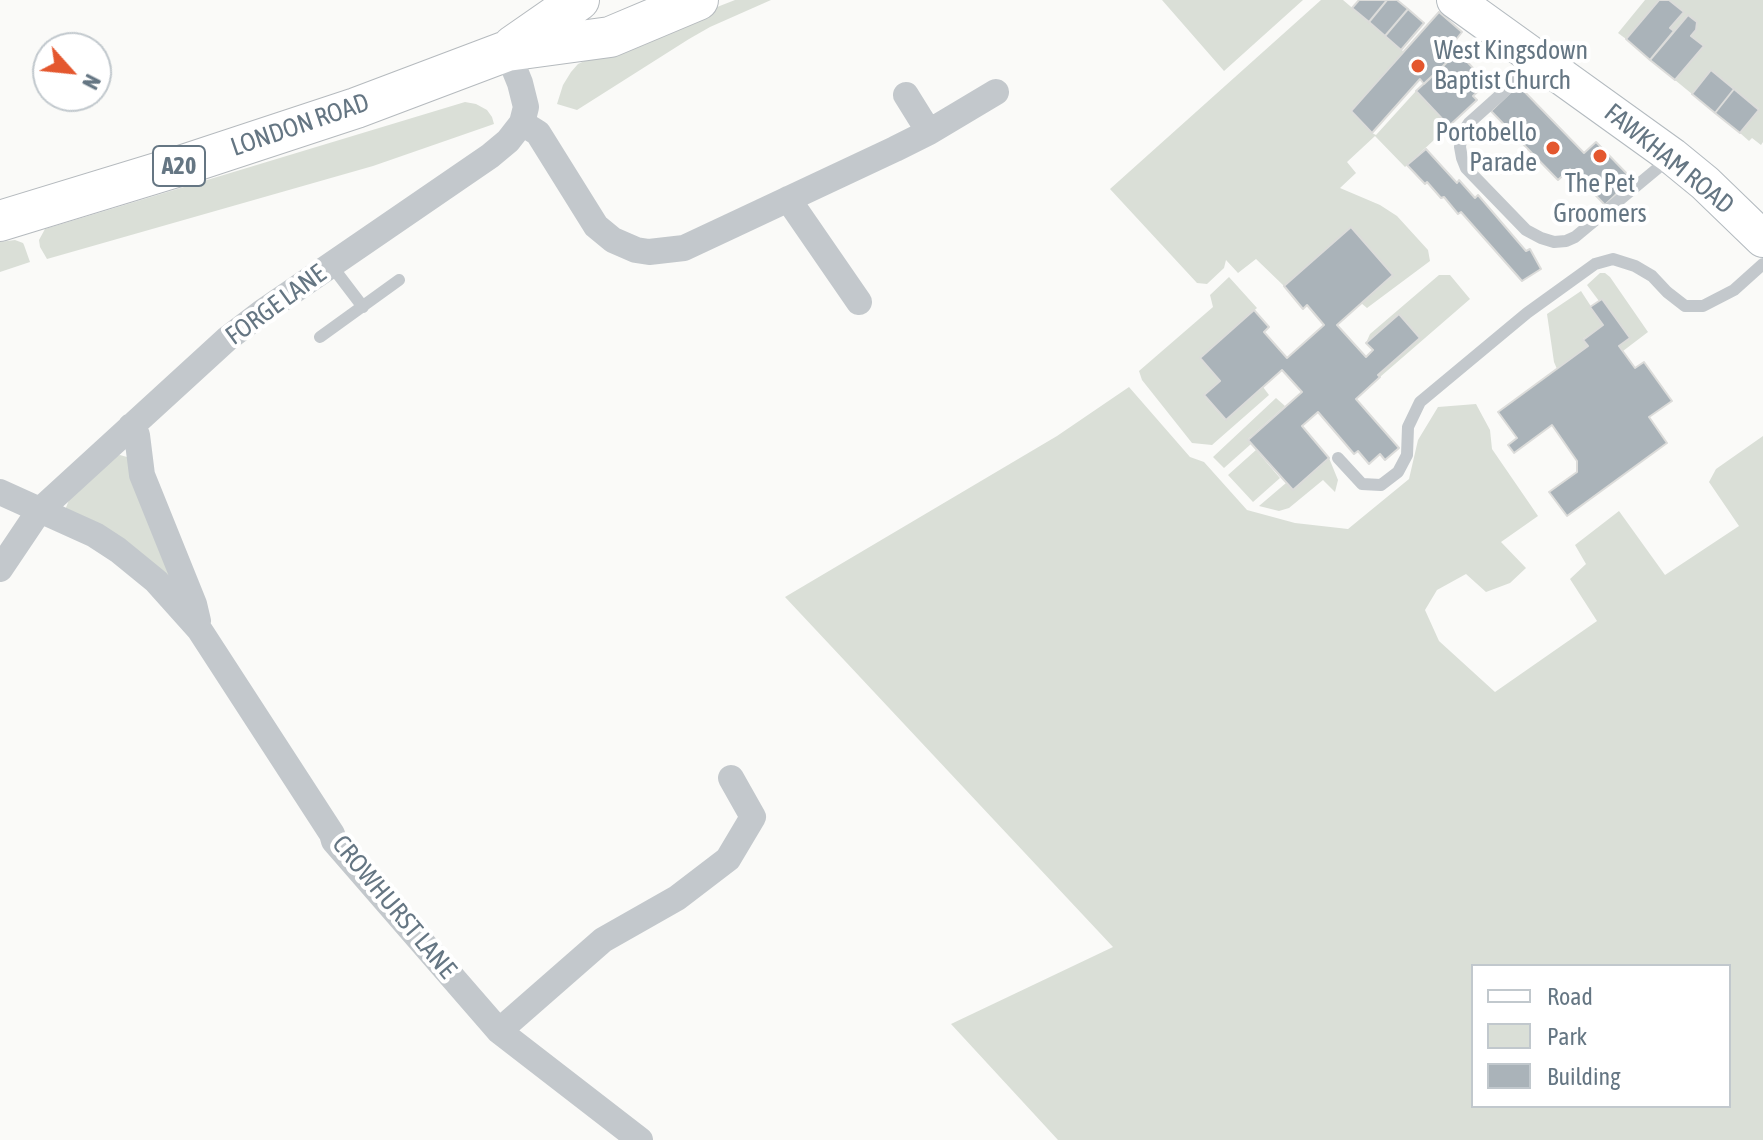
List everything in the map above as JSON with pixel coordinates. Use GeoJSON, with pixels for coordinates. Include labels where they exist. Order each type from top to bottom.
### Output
{"type":"FeatureCollection","features":[{"type":"Feature","properties":{"kind":"main road","name":"LONDON ROAD"},"geometry":{"type":"LineString","coordinates":[[507,51],[579,0]]}},
{"type":"Feature","properties":{"kind":"main road","name":"LONDON ROAD"},"geometry":{"type":"LineString","coordinates":[[0,221],[356,108],[507,51],[610,37],[698,0]]}},
{"type":"Feature","properties":{"kind":"street","name":"FAWKHAM ROAD"},"geometry":{"type":"LineString","coordinates":[[1455,0],[1672,156],[1763,239]]}},
{"type":"Feature","properties":{"kind":"street"},"geometry":{"type":"LineString","coordinates":[[507,51],[524,96],[526,107],[522,123],[538,133],[596,226],[613,240],[649,252],[684,248],[929,132],[996,92]]}},
{"type":"Feature","properties":{"kind":"street"},"geometry":{"type":"LineString","coordinates":[[906,95],[929,132]]}},
{"type":"Feature","properties":{"kind":"street","name":"FORGE LANE"},"geometry":{"type":"LineString","coordinates":[[0,569],[39,511],[227,339],[490,156],[508,141],[522,123]]}},
{"type":"Feature","properties":{"kind":"street"},"geometry":{"type":"LineString","coordinates":[[788,199],[859,302]]}},
{"type":"Feature","properties":{"kind":"street","name":"CROWHURST LANE"},"geometry":{"type":"LineString","coordinates":[[131,426],[137,435],[142,475],[194,604],[199,629]]}},
{"type":"Feature","properties":{"kind":"street","name":"CROWHURST LANE"},"geometry":{"type":"LineString","coordinates":[[0,492],[71,523],[118,550],[156,581],[199,629],[334,841],[499,1031],[640,1140]]}},
{"type":"Feature","properties":{"kind":"street"},"geometry":{"type":"LineString","coordinates":[[499,1031],[603,940],[677,898],[728,859],[753,817],[731,778]]}},
{"type":"Feature","properties":{"kind":"lane"},"geometry":{"type":"LineString","coordinates":[[1539,60],[1469,123],[1462,133],[1460,147],[1466,168],[1526,230],[1554,242],[1575,237],[1672,156]]}},
{"type":"Feature","properties":{"kind":"lane"},"geometry":{"type":"LineString","coordinates":[[1338,458],[1362,484],[1381,485],[1398,472],[1407,455],[1408,427],[1420,402],[1527,313],[1595,264],[1613,259],[1635,266],[1652,276],[1685,306],[1703,306],[1734,290],[1763,264]]}},
{"type":"Feature","properties":{"kind":"lane"},"geometry":{"type":"LineString","coordinates":[[331,265],[363,307]]}},
{"type":"Feature","properties":{"kind":"lane"},"geometry":{"type":"LineString","coordinates":[[320,337],[399,280]]}},
{"type":"Feature","properties":{"kind":"green space"},"geometry":{"type":"Polygon","coordinates":[[[735,0],[771,0],[710,27],[577,110],[557,104],[563,85],[578,64],[735,0]]]}},
{"type":"Feature","properties":{"kind":"green space"},"geometry":{"type":"Polygon","coordinates":[[[1162,0],[1303,0],[1224,71],[1162,0]]]}},
{"type":"Feature","properties":{"kind":"green space"},"geometry":{"type":"Polygon","coordinates":[[[1321,0],[1343,0],[1404,52],[1351,111],[1372,133],[1376,135],[1416,91],[1449,126],[1405,167],[1375,136],[1347,162],[1356,173],[1340,188],[1397,216],[1428,250],[1430,261],[1367,308],[1361,303],[1393,275],[1351,227],[1284,286],[1256,259],[1238,273],[1226,260],[1224,268],[1207,284],[1197,283],[1110,189],[1321,0]]]}},
{"type":"Feature","properties":{"kind":"green space"},"geometry":{"type":"Polygon","coordinates":[[[1645,0],[1659,0],[1626,39],[1618,33],[1645,0]]]}},
{"type":"Feature","properties":{"kind":"green space"},"geometry":{"type":"Polygon","coordinates":[[[1669,0],[1763,0],[1761,145],[1752,138],[1749,141],[1740,133],[1759,109],[1711,71],[1692,94],[1675,80],[1704,46],[1691,36],[1697,23],[1688,15],[1674,31],[1670,28],[1683,12],[1669,0]]]}},
{"type":"Feature","properties":{"kind":"green space"},"geometry":{"type":"Polygon","coordinates":[[[465,102],[487,110],[494,124],[373,166],[47,259],[40,247],[39,240],[45,229],[465,102]]]}},
{"type":"Feature","properties":{"kind":"green space"},"geometry":{"type":"Polygon","coordinates":[[[15,240],[23,243],[30,262],[0,272],[0,242],[15,240]]]}},
{"type":"Feature","properties":{"kind":"green space"},"geometry":{"type":"Polygon","coordinates":[[[1600,273],[1610,277],[1648,332],[1623,351],[1619,346],[1629,338],[1602,300],[1599,301],[1587,285],[1600,273]]]}},
{"type":"Feature","properties":{"kind":"green space"},"geometry":{"type":"Polygon","coordinates":[[[1439,275],[1450,275],[1470,299],[1380,377],[1378,375],[1420,338],[1399,314],[1366,343],[1370,334],[1439,275]]]}},
{"type":"Feature","properties":{"kind":"green space"},"geometry":{"type":"Polygon","coordinates":[[[1229,277],[1257,308],[1200,358],[1220,381],[1204,396],[1225,420],[1263,387],[1269,395],[1212,445],[1192,443],[1142,380],[1139,371],[1213,307],[1210,295],[1229,277]]]}},
{"type":"Feature","properties":{"kind":"green space"},"geometry":{"type":"Polygon","coordinates":[[[1581,291],[1603,325],[1583,339],[1588,346],[1557,369],[1547,314],[1581,291]]]}},
{"type":"Feature","properties":{"kind":"green space"},"geometry":{"type":"Polygon","coordinates":[[[1129,387],[1190,457],[1204,462],[1247,510],[1295,523],[1348,529],[1409,479],[1418,440],[1438,407],[1476,404],[1490,430],[1492,449],[1538,516],[1501,542],[1526,568],[1510,583],[1486,592],[1466,574],[1437,590],[1425,610],[1439,641],[1495,692],[1597,621],[1570,579],[1586,564],[1575,545],[1619,511],[1665,575],[1739,526],[1709,482],[1716,469],[1763,436],[1763,1140],[1058,1140],[951,1024],[1113,947],[785,597],[1057,436],[1129,387]]]}},
{"type":"Feature","properties":{"kind":"green space"},"geometry":{"type":"Polygon","coordinates":[[[1276,398],[1285,406],[1248,439],[1251,444],[1224,468],[1213,457],[1276,398]]]}},
{"type":"Feature","properties":{"kind":"green space"},"geometry":{"type":"Polygon","coordinates":[[[1256,450],[1280,478],[1253,502],[1228,475],[1256,450]]]}},
{"type":"Feature","properties":{"kind":"green space"},"geometry":{"type":"Polygon","coordinates":[[[120,455],[127,457],[171,585],[65,510],[71,495],[120,455]]]}},
{"type":"Feature","properties":{"kind":"green space"},"geometry":{"type":"Polygon","coordinates":[[[1329,458],[1338,480],[1335,492],[1323,480],[1289,508],[1279,511],[1259,506],[1286,483],[1293,490],[1329,458]]]}},
{"type":"Feature","properties":{"kind":"building"},"geometry":{"type":"Polygon","coordinates":[[[1359,0],[1387,0],[1369,22],[1352,8],[1359,0]]]}},
{"type":"Feature","properties":{"kind":"building"},"geometry":{"type":"Polygon","coordinates":[[[1387,0],[1397,0],[1408,9],[1385,36],[1369,22],[1387,0]]]}},
{"type":"Feature","properties":{"kind":"building"},"geometry":{"type":"Polygon","coordinates":[[[1659,0],[1669,0],[1684,12],[1670,28],[1674,31],[1650,60],[1626,39],[1659,0]]]}},
{"type":"Feature","properties":{"kind":"building"},"geometry":{"type":"Polygon","coordinates":[[[1408,9],[1424,23],[1401,50],[1385,36],[1408,9]]]}},
{"type":"Feature","properties":{"kind":"building","name":"West Kingsdown Baptist Church"},"geometry":{"type":"Polygon","coordinates":[[[1439,12],[1462,32],[1451,46],[1458,52],[1424,84],[1420,79],[1372,133],[1351,111],[1439,12]]]}},
{"type":"Feature","properties":{"kind":"building"},"geometry":{"type":"Polygon","coordinates":[[[1688,15],[1697,22],[1691,36],[1704,46],[1675,80],[1650,60],[1688,15]]]}},
{"type":"Feature","properties":{"kind":"building"},"geometry":{"type":"Polygon","coordinates":[[[1458,52],[1487,83],[1473,96],[1477,100],[1449,126],[1416,91],[1458,52]]]}},
{"type":"Feature","properties":{"kind":"building"},"geometry":{"type":"Polygon","coordinates":[[[1711,70],[1734,89],[1715,113],[1692,94],[1711,70]]]}},
{"type":"Feature","properties":{"kind":"building","name":"Portobello Parade"},"geometry":{"type":"Polygon","coordinates":[[[1518,85],[1584,153],[1596,142],[1632,179],[1605,205],[1570,169],[1558,180],[1491,111],[1518,85]]]}},
{"type":"Feature","properties":{"kind":"building"},"geometry":{"type":"Polygon","coordinates":[[[1734,89],[1759,110],[1740,133],[1715,113],[1734,89]]]}},
{"type":"Feature","properties":{"kind":"building"},"geometry":{"type":"Polygon","coordinates":[[[1426,149],[1457,183],[1459,180],[1475,198],[1478,195],[1526,251],[1530,249],[1541,269],[1522,281],[1461,212],[1458,214],[1444,197],[1441,198],[1427,182],[1425,184],[1407,165],[1426,149]]]}},
{"type":"Feature","properties":{"kind":"building"},"geometry":{"type":"Polygon","coordinates":[[[1351,227],[1393,275],[1337,325],[1366,357],[1373,350],[1366,343],[1399,314],[1420,338],[1356,399],[1399,448],[1385,460],[1380,454],[1369,464],[1358,451],[1354,454],[1318,412],[1302,426],[1329,458],[1293,490],[1248,440],[1302,392],[1282,370],[1226,420],[1204,395],[1220,381],[1200,358],[1254,310],[1269,327],[1264,332],[1287,358],[1324,325],[1307,305],[1303,309],[1284,286],[1351,227]]]}},
{"type":"Feature","properties":{"kind":"building"},"geometry":{"type":"Polygon","coordinates":[[[1602,299],[1630,338],[1619,346],[1635,368],[1644,362],[1672,401],[1649,417],[1667,443],[1567,516],[1549,492],[1577,472],[1577,461],[1552,425],[1514,453],[1508,445],[1517,438],[1498,412],[1588,346],[1583,340],[1603,325],[1590,307],[1602,299]]]}},
{"type":"Feature","properties":{"kind":"place","name":"West Kingsdown Baptist Church"},"geometry":{"type":"Point","coordinates":[1418,66]}},
{"type":"Feature","properties":{"kind":"place","name":"Portobello Parade"},"geometry":{"type":"Point","coordinates":[1553,148]}},
{"type":"Feature","properties":{"kind":"place","name":"The Pet Groomers"},"geometry":{"type":"Point","coordinates":[1600,156]}}]}
